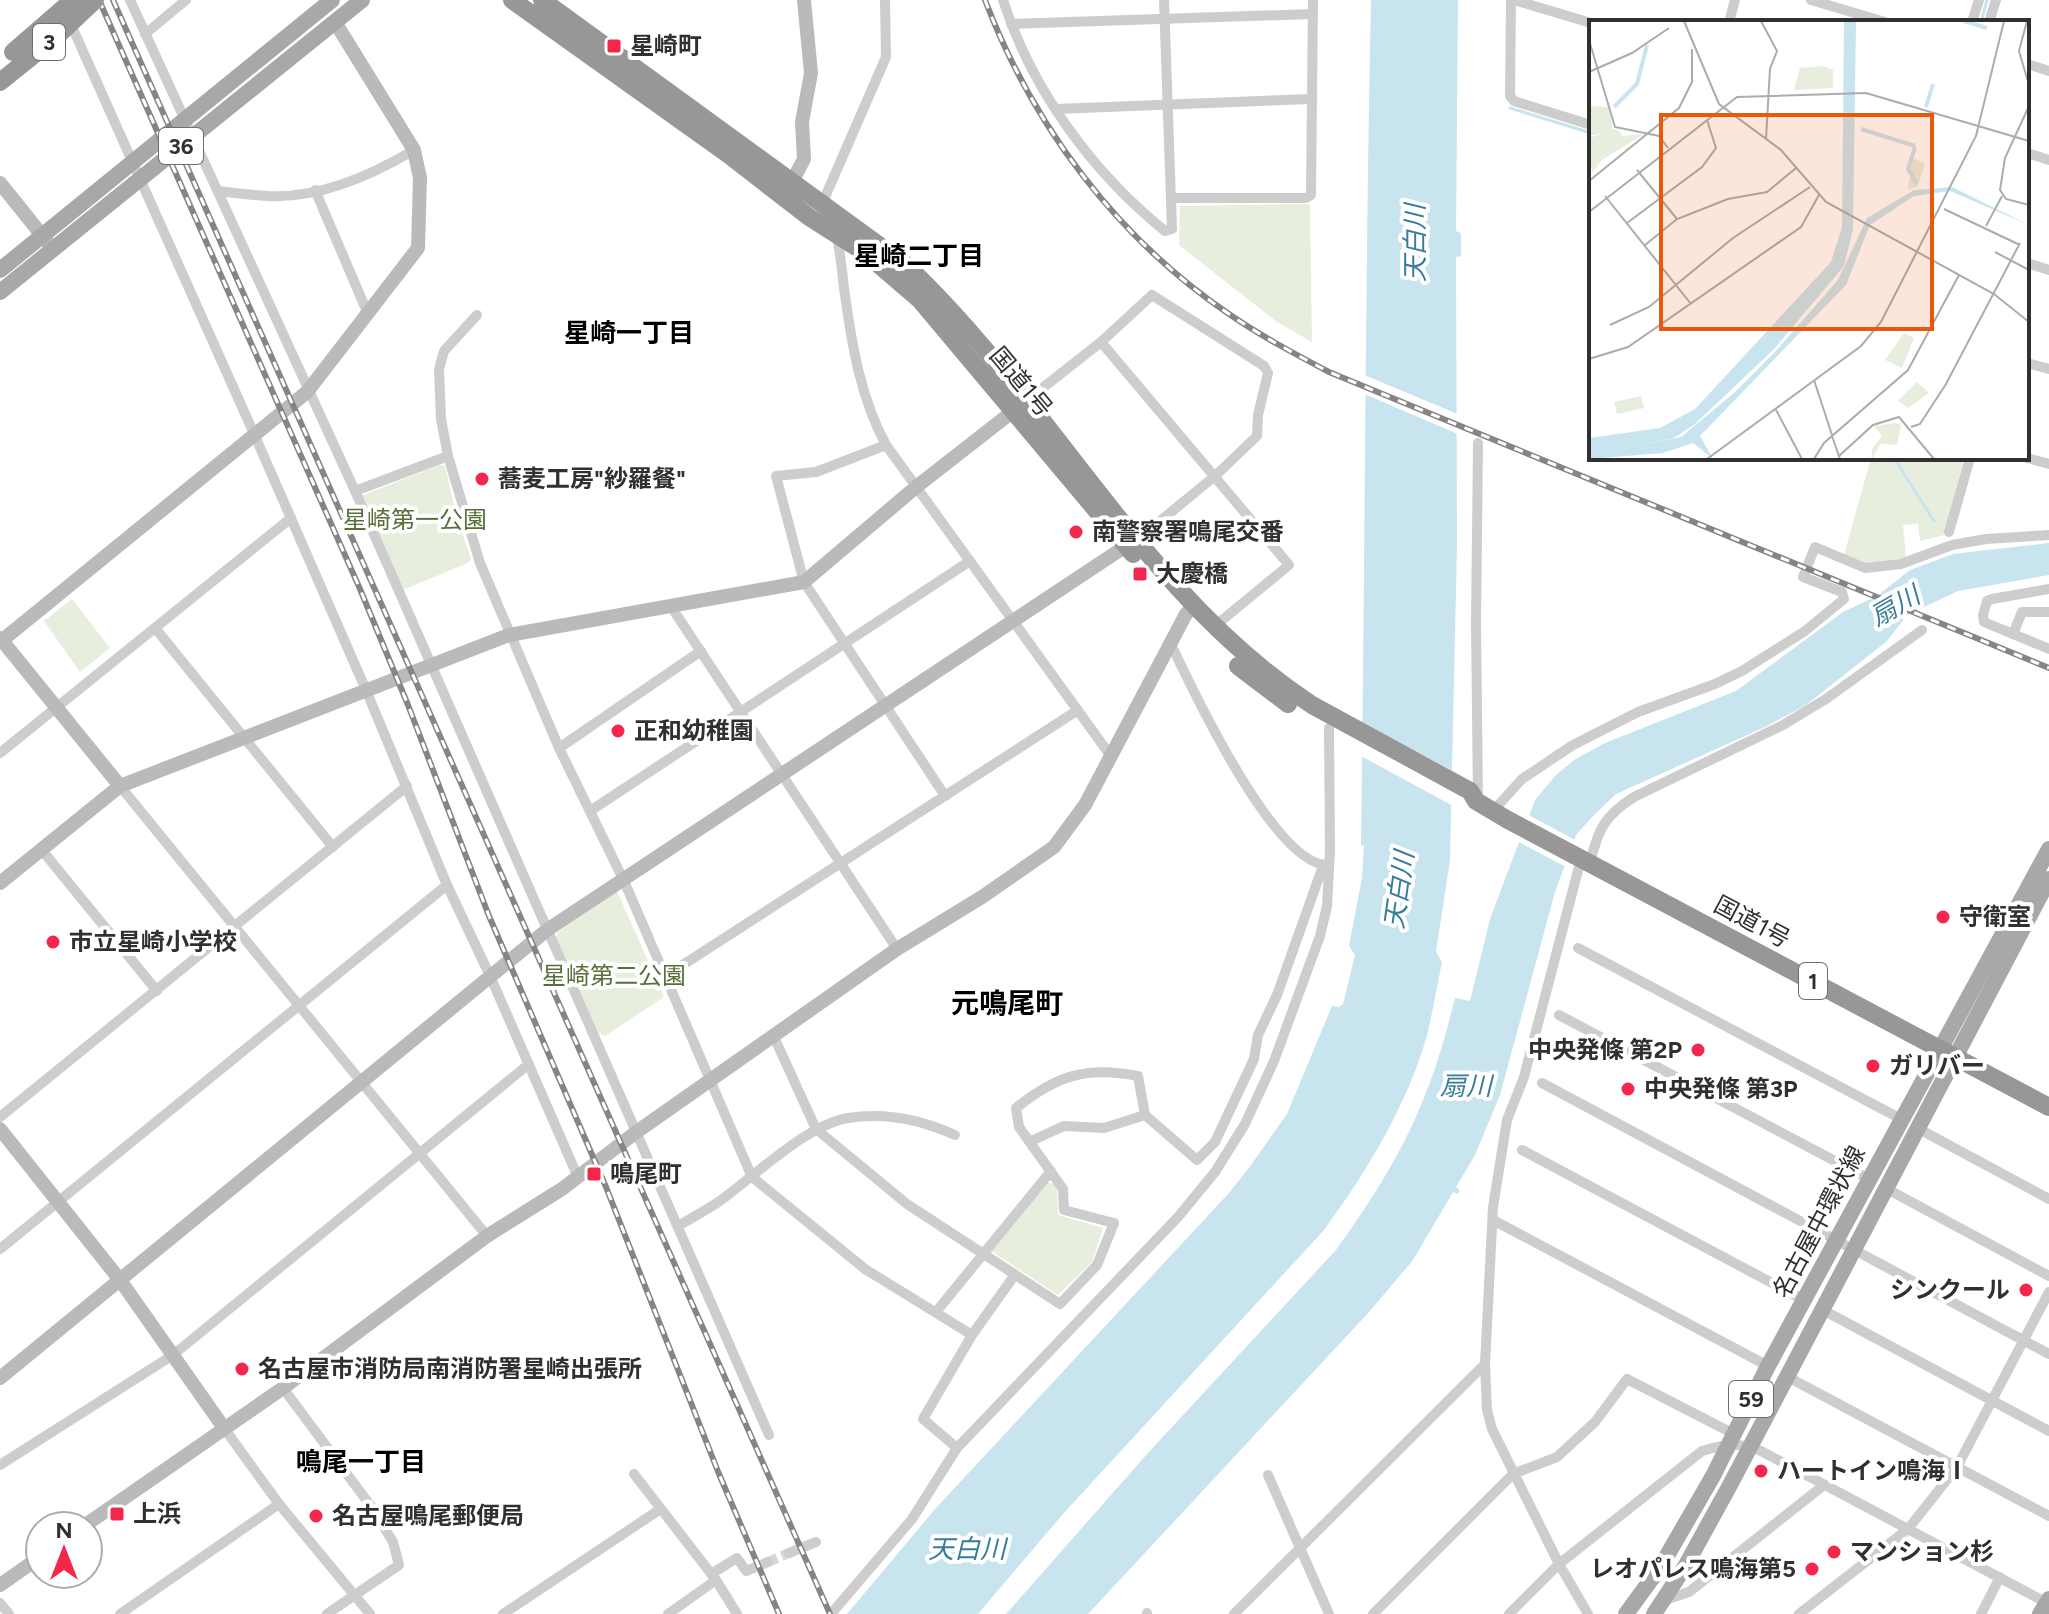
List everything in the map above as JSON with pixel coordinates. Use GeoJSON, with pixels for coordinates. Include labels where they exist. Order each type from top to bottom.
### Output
{"type":"FeatureCollection","features":[{"type":"Feature","properties":{"kind":"highway","name":"3"},"geometry":{"type":"LineString","coordinates":[[0,63],[73,0]]}},
{"type":"Feature","properties":{"kind":"highway","name":"3"},"geometry":{"type":"LineString","coordinates":[[0,82],[56,37],[95,0]]}},
{"type":"Feature","properties":{"kind":"highway","name":"国道1号"},"geometry":{"type":"LineString","coordinates":[[512,0],[727,159],[864,252],[920,300],[1020,406]]}},
{"type":"Feature","properties":{"kind":"highway","name":"国道1号"},"geometry":{"type":"LineString","coordinates":[[542,0],[906,265],[932,290],[1020,406],[1132,543],[1259,684],[1306,716],[1333,725],[2049,1107]]}},
{"type":"Feature","properties":{"kind":"highway","name":"国道1号"},"geometry":{"type":"LineString","coordinates":[[1190,610],[1215,626],[1250,660],[1333,725]]}},
{"type":"Feature","properties":{"kind":"main road","name":"36"},"geometry":{"type":"LineString","coordinates":[[0,292],[48,242],[135,171],[185,120],[332,0]]}},
{"type":"Feature","properties":{"kind":"main road","name":"36"},"geometry":{"type":"LineString","coordinates":[[135,171],[193,137],[335,22],[354,2]]}},
{"type":"Feature","properties":{"kind":"main road","name":"36"},"geometry":{"type":"LineString","coordinates":[[0,270],[48,242]]}},
{"type":"Feature","properties":{"kind":"main road","name":"名古屋中環状線"},"geometry":{"type":"LineString","coordinates":[[1626,1614],[1667,1556],[1732,1439],[1768,1366],[2049,849]]}},
{"type":"Feature","properties":{"kind":"main road","name":"名古屋中環状線"},"geometry":{"type":"LineString","coordinates":[[1654,1614],[1665,1600],[1750,1446],[2049,879]]}},
{"type":"Feature","properties":{"kind":"street"},"geometry":{"type":"LineString","coordinates":[[60,0],[255,436],[447,885],[577,1175]]}},
{"type":"Feature","properties":{"kind":"street"},"geometry":{"type":"LineString","coordinates":[[130,0],[355,491],[769,1435]]}},
{"type":"Feature","properties":{"kind":"street"},"geometry":{"type":"LineString","coordinates":[[145,34],[186,0]]}},
{"type":"Feature","properties":{"kind":"street"},"geometry":{"type":"LineString","coordinates":[[792,182],[804,159],[802,122],[811,73],[804,0]]}},
{"type":"Feature","properties":{"kind":"street"},"geometry":{"type":"LineString","coordinates":[[885,0],[886,57],[822,204],[837,236],[864,393],[886,445],[1110,755]]}},
{"type":"Feature","properties":{"kind":"street"},"geometry":{"type":"LineString","coordinates":[[1003,0],[1011,24],[1056,109],[1082,147],[1130,202],[1165,231],[1172,229],[1164,0]]}},
{"type":"Feature","properties":{"kind":"street"},"geometry":{"type":"LineString","coordinates":[[1171,198],[1306,198],[1311,195],[1313,0]]}},
{"type":"Feature","properties":{"kind":"street"},"geometry":{"type":"LineString","coordinates":[[1589,22],[1512,0],[1510,96],[1514,101],[1589,124]]}},
{"type":"Feature","properties":{"kind":"street"},"geometry":{"type":"LineString","coordinates":[[1730,20],[1735,0]]}},
{"type":"Feature","properties":{"kind":"street"},"geometry":{"type":"LineString","coordinates":[[1811,0],[1878,20]]}},
{"type":"Feature","properties":{"kind":"street"},"geometry":{"type":"LineString","coordinates":[[1973,20],[1979,0]]}},
{"type":"Feature","properties":{"kind":"street"},"geometry":{"type":"LineString","coordinates":[[1990,20],[1996,0]]}},
{"type":"Feature","properties":{"kind":"street"},"geometry":{"type":"LineString","coordinates":[[1011,24],[1313,14]]}},
{"type":"Feature","properties":{"kind":"street"},"geometry":{"type":"LineString","coordinates":[[335,22],[414,150],[420,178],[418,248],[307,392],[1,640],[487,1236]]}},
{"type":"Feature","properties":{"kind":"street"},"geometry":{"type":"LineString","coordinates":[[619,58],[650,48]]}},
{"type":"Feature","properties":{"kind":"street"},"geometry":{"type":"LineString","coordinates":[[2029,65],[2049,71]]}},
{"type":"Feature","properties":{"kind":"street"},"geometry":{"type":"LineString","coordinates":[[1056,109],[1169,107],[1311,99]]}},
{"type":"Feature","properties":{"kind":"street"},"geometry":{"type":"LineString","coordinates":[[218,191],[270,197],[315,190],[350,181],[414,150]]}},
{"type":"Feature","properties":{"kind":"street"},"geometry":{"type":"LineString","coordinates":[[2029,154],[2049,160]]}},
{"type":"Feature","properties":{"kind":"street"},"geometry":{"type":"LineString","coordinates":[[0,183],[48,242]]}},
{"type":"Feature","properties":{"kind":"street"},"geometry":{"type":"LineString","coordinates":[[315,190],[368,314]]}},
{"type":"Feature","properties":{"kind":"street"},"geometry":{"type":"LineString","coordinates":[[2029,264],[2049,270]]}},
{"type":"Feature","properties":{"kind":"street"},"geometry":{"type":"LineString","coordinates":[[0,883],[120,786],[509,635],[804,582],[916,487],[1101,342],[1152,295],[1264,366],[1268,373],[1258,415],[1257,436],[1215,476],[1132,543],[547,930],[0,1378]]}},
{"type":"Feature","properties":{"kind":"street"},"geometry":{"type":"LineString","coordinates":[[477,315],[444,351],[439,369],[441,419],[448,456],[480,563],[559,748],[624,881],[752,1177],[865,1269],[972,1335]]}},
{"type":"Feature","properties":{"kind":"street"},"geometry":{"type":"LineString","coordinates":[[1101,342],[1289,565],[1215,626]]}},
{"type":"Feature","properties":{"kind":"street"},"geometry":{"type":"LineString","coordinates":[[2029,364],[2049,369]]}},
{"type":"Feature","properties":{"kind":"street"},"geometry":{"type":"LineString","coordinates":[[1478,443],[1476,623],[1482,805]]}},
{"type":"Feature","properties":{"kind":"street"},"geometry":{"type":"LineString","coordinates":[[886,445],[816,472],[776,476],[804,582],[945,796]]}},
{"type":"Feature","properties":{"kind":"street"},"geometry":{"type":"LineString","coordinates":[[355,491],[448,456]]}},
{"type":"Feature","properties":{"kind":"street"},"geometry":{"type":"LineString","coordinates":[[2029,459],[2049,464]]}},
{"type":"Feature","properties":{"kind":"street"},"geometry":{"type":"LineString","coordinates":[[1949,532],[1969,460]]}},
{"type":"Feature","properties":{"kind":"street"},"geometry":{"type":"LineString","coordinates":[[0,753],[291,518]]}},
{"type":"Feature","properties":{"kind":"street"},"geometry":{"type":"LineString","coordinates":[[1482,805],[1573,745],[1638,712],[1715,684],[1772,653],[1844,599],[1842,592],[1803,577],[1815,547],[1865,568],[1901,564],[1952,545],[2004,537],[2049,535]]}},
{"type":"Feature","properties":{"kind":"street"},"geometry":{"type":"LineString","coordinates":[[590,811],[970,561]]}},
{"type":"Feature","properties":{"kind":"street"},"geometry":{"type":"LineString","coordinates":[[2049,589],[1987,601],[1983,615],[1984,622],[2049,649]]}},
{"type":"Feature","properties":{"kind":"street"},"geometry":{"type":"LineString","coordinates":[[672,608],[897,949]]}},
{"type":"Feature","properties":{"kind":"street"},"geometry":{"type":"LineString","coordinates":[[104,1512],[283,1388],[487,1236],[562,1189],[635,1133],[897,949],[982,897],[1054,847],[1085,805],[1170,642],[1190,610]]}},
{"type":"Feature","properties":{"kind":"street"},"geometry":{"type":"LineString","coordinates":[[2013,634],[2022,612],[2049,612]]}},
{"type":"Feature","properties":{"kind":"street"},"geometry":{"type":"LineString","coordinates":[[155,628],[333,847]]}},
{"type":"Feature","properties":{"kind":"street"},"geometry":{"type":"LineString","coordinates":[[1588,1614],[1559,1564],[1492,1429],[1487,1410],[1485,1364],[1493,1220],[1507,1120],[1524,1077],[1582,859],[1615,809],[1783,725],[1826,699],[1922,630]]}},
{"type":"Feature","properties":{"kind":"street"},"geometry":{"type":"LineString","coordinates":[[1170,642],[1244,784],[1282,836],[1305,859],[1326,865]]}},
{"type":"Feature","properties":{"kind":"street"},"geometry":{"type":"LineString","coordinates":[[559,748],[701,651]]}},
{"type":"Feature","properties":{"kind":"street"},"geometry":{"type":"LineString","coordinates":[[664,977],[1078,710]]}},
{"type":"Feature","properties":{"kind":"street"},"geometry":{"type":"LineString","coordinates":[[831,1614],[912,1519],[957,1448],[1178,1217],[1215,1172],[1245,1124],[1274,1061],[1320,936],[1327,906],[1333,725]]}},
{"type":"Feature","properties":{"kind":"street"},"geometry":{"type":"LineString","coordinates":[[0,1117],[407,786]]}},
{"type":"Feature","properties":{"kind":"street"},"geometry":{"type":"LineString","coordinates":[[41,849],[157,991]]}},
{"type":"Feature","properties":{"kind":"street"},"geometry":{"type":"LineString","coordinates":[[774,1037],[816,1129],[907,1204],[1060,1304],[1097,1265],[1114,1223],[1064,1210],[1063,1189],[1019,1127],[1016,1108],[1041,1088],[1080,1073],[1114,1071],[1138,1076],[1145,1115],[1197,1160],[1215,1142],[1254,1059],[1258,1035],[1277,995],[1326,865]]}},
{"type":"Feature","properties":{"kind":"street"},"geometry":{"type":"LineString","coordinates":[[0,1249],[447,885]]}},
{"type":"Feature","properties":{"kind":"street"},"geometry":{"type":"LineString","coordinates":[[1578,948],[1901,1119]]}},
{"type":"Feature","properties":{"kind":"street"},"geometry":{"type":"LineString","coordinates":[[1559,1015],[1869,1179]]}},
{"type":"Feature","properties":{"kind":"street"},"geometry":{"type":"LineString","coordinates":[[0,1465],[173,1355],[529,1064]]}},
{"type":"Feature","properties":{"kind":"street"},"geometry":{"type":"LineString","coordinates":[[1542,1083],[2049,1354]]}},
{"type":"Feature","properties":{"kind":"street"},"geometry":{"type":"LineString","coordinates":[[1031,1141],[1064,1126],[1104,1128],[1145,1115]]}},
{"type":"Feature","properties":{"kind":"street"},"geometry":{"type":"LineString","coordinates":[[678,1226],[717,1203],[816,1129],[847,1118],[899,1117],[928,1123],[955,1135]]}},
{"type":"Feature","properties":{"kind":"street"},"geometry":{"type":"LineString","coordinates":[[0,1129],[120,1280],[279,1504],[370,1614]]}},
{"type":"Feature","properties":{"kind":"street"},"geometry":{"type":"LineString","coordinates":[[1919,1129],[2049,1199]]}},
{"type":"Feature","properties":{"kind":"street"},"geometry":{"type":"LineString","coordinates":[[1522,1150],[1804,1300]]}},
{"type":"Feature","properties":{"kind":"street"},"geometry":{"type":"LineString","coordinates":[[936,1312],[1051,1171]]}},
{"type":"Feature","properties":{"kind":"street"},"geometry":{"type":"LineString","coordinates":[[1887,1189],[2049,1276]]}},
{"type":"Feature","properties":{"kind":"street"},"geometry":{"type":"LineString","coordinates":[[1493,1220],[1768,1366]]}},
{"type":"Feature","properties":{"kind":"street"},"geometry":{"type":"LineString","coordinates":[[957,1448],[923,1419],[972,1335],[1014,1276]]}},
{"type":"Feature","properties":{"kind":"street"},"geometry":{"type":"LineString","coordinates":[[1799,1614],[1908,1529],[1957,1467],[2049,1292]]}},
{"type":"Feature","properties":{"kind":"street"},"geometry":{"type":"LineString","coordinates":[[1823,1310],[2049,1431]]}},
{"type":"Feature","properties":{"kind":"street"},"geometry":{"type":"LineString","coordinates":[[1234,1614],[1485,1364]]}},
{"type":"Feature","properties":{"kind":"street"},"geometry":{"type":"LineString","coordinates":[[1786,1376],[2049,1516]]}},
{"type":"Feature","properties":{"kind":"street"},"geometry":{"type":"LineString","coordinates":[[1373,1614],[1513,1474],[1557,1457],[1595,1422],[1627,1379],[1732,1439],[2000,1577],[2046,1605]]}},
{"type":"Feature","properties":{"kind":"street"},"geometry":{"type":"LineString","coordinates":[[283,1388],[373,1509],[393,1542],[399,1565],[327,1614]]}},
{"type":"Feature","properties":{"kind":"street"},"geometry":{"type":"LineString","coordinates":[[1509,1614],[1559,1564],[1702,1451],[1732,1439]]}},
{"type":"Feature","properties":{"kind":"street"},"geometry":{"type":"LineString","coordinates":[[634,1474],[714,1577],[737,1614]]}},
{"type":"Feature","properties":{"kind":"street"},"geometry":{"type":"LineString","coordinates":[[1268,1475],[1329,1614]]}},
{"type":"Feature","properties":{"kind":"street"},"geometry":{"type":"LineString","coordinates":[[1665,1600],[1689,1592],[1824,1485]]}},
{"type":"Feature","properties":{"kind":"street"},"geometry":{"type":"LineString","coordinates":[[120,1614],[279,1504]]}},
{"type":"Feature","properties":{"kind":"street"},"geometry":{"type":"LineString","coordinates":[[503,1614],[659,1510]]}},
{"type":"Feature","properties":{"kind":"street"},"geometry":{"type":"LineString","coordinates":[[789,1553],[816,1542]]}},
{"type":"Feature","properties":{"kind":"street"},"geometry":{"type":"LineString","coordinates":[[668,1614],[733,1559],[737,1558],[746,1571],[768,1562]]}},
{"type":"Feature","properties":{"kind":"street"},"geometry":{"type":"LineString","coordinates":[[0,1585],[24,1568]]}},
{"type":"Feature","properties":{"kind":"street"},"geometry":{"type":"LineString","coordinates":[[1981,1614],[2000,1577]]}},
{"type":"Feature","properties":{"kind":"street"},"geometry":{"type":"LineString","coordinates":[[0,1603],[9,1614]]}},
{"type":"Feature","properties":{"kind":"green space"},"geometry":{"type":"Polygon","coordinates":[[[1310,204],[1312,342],[1277,322],[1179,245],[1180,206],[1310,204]]]}},
{"type":"Feature","properties":{"kind":"green space"},"geometry":{"type":"Polygon","coordinates":[[[1870,460],[1963,460],[1944,535],[1920,541],[1918,524],[1903,525],[1906,558],[1867,564],[1844,555],[1870,460]]]}},
{"type":"Feature","properties":{"kind":"green space","name":"星崎第一公園"},"geometry":{"type":"Polygon","coordinates":[[[439,465],[445,466],[457,518],[471,559],[468,563],[405,589],[398,585],[361,496],[439,465]]]}},
{"type":"Feature","properties":{"kind":"green space"},"geometry":{"type":"Polygon","coordinates":[[[72,599],[110,648],[80,672],[44,621],[72,599]]]}},
{"type":"Feature","properties":{"kind":"green space","name":"星崎第二公園"},"geometry":{"type":"Polygon","coordinates":[[[617,891],[664,997],[605,1036],[597,1032],[556,938],[558,932],[617,891]]]}},
{"type":"Feature","properties":{"kind":"green space"},"geometry":{"type":"Polygon","coordinates":[[[1046,1182],[1057,1185],[1058,1215],[1103,1228],[1092,1262],[1058,1295],[991,1251],[1046,1182]]]}},
{"type":"Feature","properties":{"kind":"water","name":"天白川"},"geometry":{"type":"Polygon","coordinates":[[[1371,0],[1458,0],[1456,231],[1461,233],[1461,256],[1456,257],[1457,545],[1450,860],[1436,952],[1442,962],[1419,1061],[1384,1137],[1324,1230],[1062,1515],[978,1614],[847,1614],[936,1508],[1229,1193],[1287,1114],[1332,1006],[1343,1004],[1355,955],[1349,946],[1362,878],[1364,846],[1361,845],[1371,0]]]}},
{"type":"Feature","properties":{"kind":"water","name":"扇川"},"geometry":{"type":"Polygon","coordinates":[[[2049,543],[2049,575],[1958,591],[1907,615],[1887,641],[1806,705],[1765,727],[1616,794],[1592,817],[1576,835],[1555,892],[1500,1095],[1475,1155],[1456,1187],[1460,1191],[1458,1194],[1453,1192],[1413,1260],[1370,1311],[1088,1614],[1006,1614],[1148,1453],[1336,1250],[1371,1198],[1421,1105],[1455,998],[1470,1001],[1490,919],[1535,800],[1555,776],[1574,760],[1605,743],[1736,691],[1843,612],[1877,596],[1910,570],[1953,554],[2049,543]]]}},
{"type":"Feature","properties":{"kind":"pier"},"geometry":{"type":"Polygon","coordinates":[[[1362,374],[1460,415],[1460,435],[1362,393],[1362,374]]]}},
{"type":"Feature","properties":{"kind":"pier"},"geometry":{"type":"Polygon","coordinates":[[[1359,721],[1455,772],[1455,807],[1359,755],[1359,721]]]}},
{"type":"Feature","properties":{"kind":"pier"},"geometry":{"type":"Polygon","coordinates":[[[1525,813],[1578,839],[1568,868],[1515,840],[1525,813]]]}},
{"type":"Feature","properties":{"kind":"waterway"},"geometry":{"type":"LineString","coordinates":[[1982,20],[1987,0]]}},
{"type":"Feature","properties":{"kind":"waterway"},"geometry":{"type":"LineString","coordinates":[[1510,108],[1589,132]]}},
{"type":"Feature","properties":{"kind":"waterway"},"geometry":{"type":"LineString","coordinates":[[1895,460],[1934,521]]}},
{"type":"Feature","properties":{"kind":"tunnel"},"geometry":{"type":"LineString","coordinates":[[768,1562],[789,1553]]}},
{"type":"Feature","properties":{"kind":"railway"},"geometry":{"type":"LineString","coordinates":[[99,0],[360,589],[489,916],[606,1187],[719,1474],[779,1614]]}},
{"type":"Feature","properties":{"kind":"railway"},"geometry":{"type":"LineString","coordinates":[[113,0],[830,1614]]}},
{"type":"Feature","properties":{"kind":"railway"},"geometry":{"type":"LineString","coordinates":[[985,0],[1028,92],[1083,176],[1150,251],[1188,284],[1253,330],[1329,372],[2049,668]]}},
{"type":"Feature","properties":{"kind":"place","name":"星崎町"},"geometry":{"type":"Point","coordinates":[614,46]}},
{"type":"Feature","properties":{"kind":"place","name":"蕎麦工房\"紗羅餐\""},"geometry":{"type":"Point","coordinates":[482,479]}},
{"type":"Feature","properties":{"kind":"place","name":"南警察署鳴尾交番"},"geometry":{"type":"Point","coordinates":[1076,532]}},
{"type":"Feature","properties":{"kind":"place","name":"大慶橋"},"geometry":{"type":"Point","coordinates":[1140,574]}},
{"type":"Feature","properties":{"kind":"place","name":"正和幼稚園"},"geometry":{"type":"Point","coordinates":[618,731]}},
{"type":"Feature","properties":{"kind":"place","name":"守衛室"},"geometry":{"type":"Point","coordinates":[1943,917]}},
{"type":"Feature","properties":{"kind":"place","name":"市立星崎小学校"},"geometry":{"type":"Point","coordinates":[53,942]}},
{"type":"Feature","properties":{"kind":"place","name":"中央発條 第2P"},"geometry":{"type":"Point","coordinates":[1698,1050]}},
{"type":"Feature","properties":{"kind":"place","name":"ガリバー"},"geometry":{"type":"Point","coordinates":[1873,1066]}},
{"type":"Feature","properties":{"kind":"place","name":"中央発條 第3P"},"geometry":{"type":"Point","coordinates":[1628,1089]}},
{"type":"Feature","properties":{"kind":"place","name":"鳴尾町"},"geometry":{"type":"Point","coordinates":[594,1174]}},
{"type":"Feature","properties":{"kind":"place","name":"シンクール"},"geometry":{"type":"Point","coordinates":[2026,1290]}},
{"type":"Feature","properties":{"kind":"place","name":"名古屋市消防局南消防署星崎出張所"},"geometry":{"type":"Point","coordinates":[242,1369]}},
{"type":"Feature","properties":{"kind":"place","name":"ハートイン鳴海Ⅰ"},"geometry":{"type":"Point","coordinates":[1761,1471]}},
{"type":"Feature","properties":{"kind":"place","name":"上浜"},"geometry":{"type":"Point","coordinates":[117,1514]}},
{"type":"Feature","properties":{"kind":"place","name":"名古屋鳴尾郵便局"},"geometry":{"type":"Point","coordinates":[316,1516]}},
{"type":"Feature","properties":{"kind":"place","name":"マンション杉"},"geometry":{"type":"Point","coordinates":[1834,1552]}},
{"type":"Feature","properties":{"kind":"place","name":"レオパレス鳴海第5"},"geometry":{"type":"Point","coordinates":[1812,1569]}},
{"type":"Feature","properties":{"kind":"district","name":"星崎二丁目"},"geometry":{"type":"Point","coordinates":[919,256]}},
{"type":"Feature","properties":{"kind":"district","name":"星崎一丁目"},"geometry":{"type":"Point","coordinates":[629,333]}},
{"type":"Feature","properties":{"kind":"district","name":"元鳴尾町"},"geometry":{"type":"Point","coordinates":[1007,1003]}},
{"type":"Feature","properties":{"kind":"district","name":"鳴尾一丁目"},"geometry":{"type":"Point","coordinates":[361,1462]}}]}
